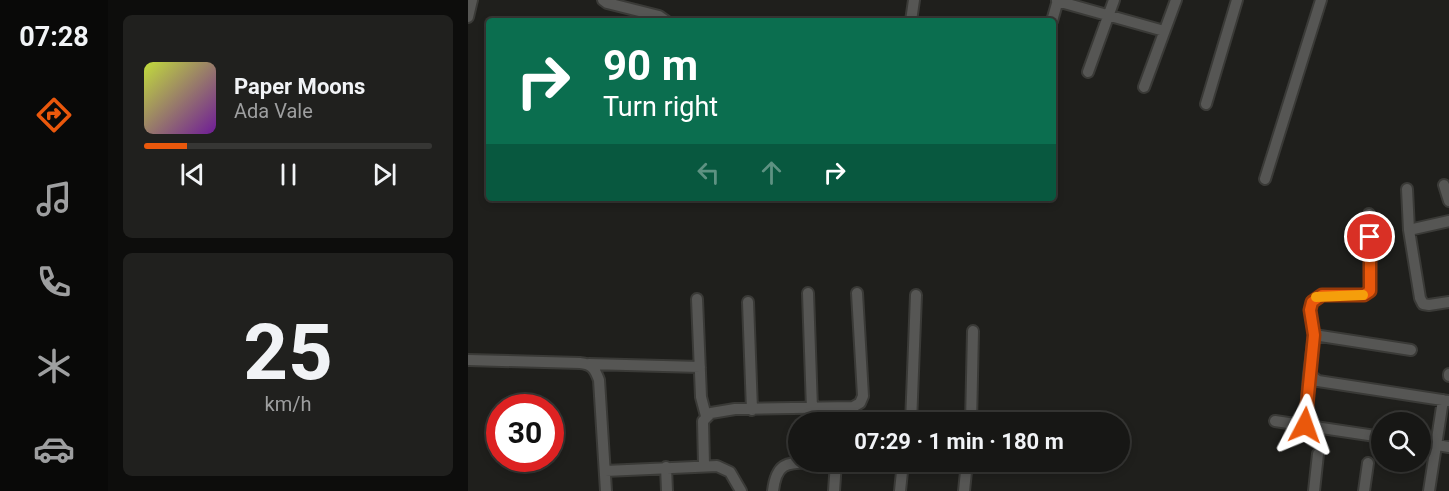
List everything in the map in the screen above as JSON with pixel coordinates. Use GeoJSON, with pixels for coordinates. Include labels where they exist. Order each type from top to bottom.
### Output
{"type":"FeatureCollection","features":[{"type":"Feature","properties":{"kind":"street"},"geometry":{"type":"LineString","coordinates":[[468,17],[472,0]]}},
{"type":"Feature","properties":{"kind":"street"},"geometry":{"type":"LineString","coordinates":[[603,0],[662,18]]}},
{"type":"Feature","properties":{"kind":"street"},"geometry":{"type":"LineString","coordinates":[[911,18],[914,0]]}},
{"type":"Feature","properties":{"kind":"street"},"geometry":{"type":"LineString","coordinates":[[1088,72],[1114,0]]}},
{"type":"Feature","properties":{"kind":"street"},"geometry":{"type":"LineString","coordinates":[[1144,87],[1176,0]]}},
{"type":"Feature","properties":{"kind":"street"},"geometry":{"type":"LineString","coordinates":[[1265,179],[1321,0]]}},
{"type":"Feature","properties":{"kind":"street"},"geometry":{"type":"LineString","coordinates":[[1053,18],[1058,1],[1164,31]]}},
{"type":"Feature","properties":{"kind":"street"},"geometry":{"type":"LineString","coordinates":[[1206,104],[1234,1]]}},
{"type":"Feature","properties":{"kind":"street"},"geometry":{"type":"LineString","coordinates":[[1444,185],[1449,201]]}},
{"type":"Feature","properties":{"kind":"street"},"geometry":{"type":"LineString","coordinates":[[1407,189],[1409,230],[1418,289],[1423,304],[1449,302]]}},
{"type":"Feature","properties":{"kind":"street"},"geometry":{"type":"LineString","coordinates":[[1305,425],[1314,335],[1310,310],[1316,297],[1364,295],[1370,291],[1369,214]]}},
{"type":"Feature","properties":{"kind":"street"},"geometry":{"type":"LineString","coordinates":[[1409,230],[1449,221]]}},
{"type":"Feature","properties":{"kind":"street"},"geometry":{"type":"LineString","coordinates":[[808,293],[812,409]]}},
{"type":"Feature","properties":{"kind":"street"},"geometry":{"type":"LineString","coordinates":[[704,465],[703,422],[711,412],[853,407],[860,403],[863,396],[857,293]]}},
{"type":"Feature","properties":{"kind":"street"},"geometry":{"type":"LineString","coordinates":[[911,412],[916,295]]}},
{"type":"Feature","properties":{"kind":"street"},"geometry":{"type":"LineString","coordinates":[[697,298],[701,397],[706,416]]}},
{"type":"Feature","properties":{"kind":"street"},"geometry":{"type":"LineString","coordinates":[[748,302],[752,410]]}},
{"type":"Feature","properties":{"kind":"street"},"geometry":{"type":"LineString","coordinates":[[972,331],[972,412]]}},
{"type":"Feature","properties":{"kind":"street"},"geometry":{"type":"LineString","coordinates":[[1314,335],[1411,350]]}},
{"type":"Feature","properties":{"kind":"street"},"geometry":{"type":"LineString","coordinates":[[468,360],[699,367]]}},
{"type":"Feature","properties":{"kind":"street"},"geometry":{"type":"LineString","coordinates":[[589,364],[595,369],[599,380],[606,491]]}},
{"type":"Feature","properties":{"kind":"street"},"geometry":{"type":"LineString","coordinates":[[1309,374],[1318,381],[1446,401],[1435,445],[1429,491]]}},
{"type":"Feature","properties":{"kind":"street"},"geometry":{"type":"LineString","coordinates":[[1275,421],[1371,435]]}},
{"type":"Feature","properties":{"kind":"street"},"geometry":{"type":"LineString","coordinates":[[1431,444],[1449,447]]}},
{"type":"Feature","properties":{"kind":"street"},"geometry":{"type":"LineString","coordinates":[[1314,491],[1318,453]]}},
{"type":"Feature","properties":{"kind":"street"},"geometry":{"type":"LineString","coordinates":[[773,491],[778,469],[788,464]]}},
{"type":"Feature","properties":{"kind":"street"},"geometry":{"type":"LineString","coordinates":[[1364,491],[1368,464]]}},
{"type":"Feature","properties":{"kind":"street"},"geometry":{"type":"LineString","coordinates":[[605,471],[704,465],[725,468],[741,491]]}},
{"type":"Feature","properties":{"kind":"street"},"geometry":{"type":"LineString","coordinates":[[666,468],[667,491]]}},
{"type":"Feature","properties":{"kind":"street"},"geometry":{"type":"LineString","coordinates":[[834,491],[835,472]]}},
{"type":"Feature","properties":{"kind":"street"},"geometry":{"type":"LineString","coordinates":[[900,491],[902,472]]}},
{"type":"Feature","properties":{"kind":"street"},"geometry":{"type":"LineString","coordinates":[[964,491],[966,472]]}},
{"type":"Feature","properties":{"kind":"slow traffic"},"geometry":{"type":"LineString","coordinates":[[1316,297],[1363,295]]}},
{"type":"Feature","properties":{"kind":"route"},"geometry":{"type":"LineString","coordinates":[[1305,425],[1314,335],[1310,310],[1312,302],[1316,297],[1322,295],[1364,295],[1370,291],[1370,237]]}}]}
